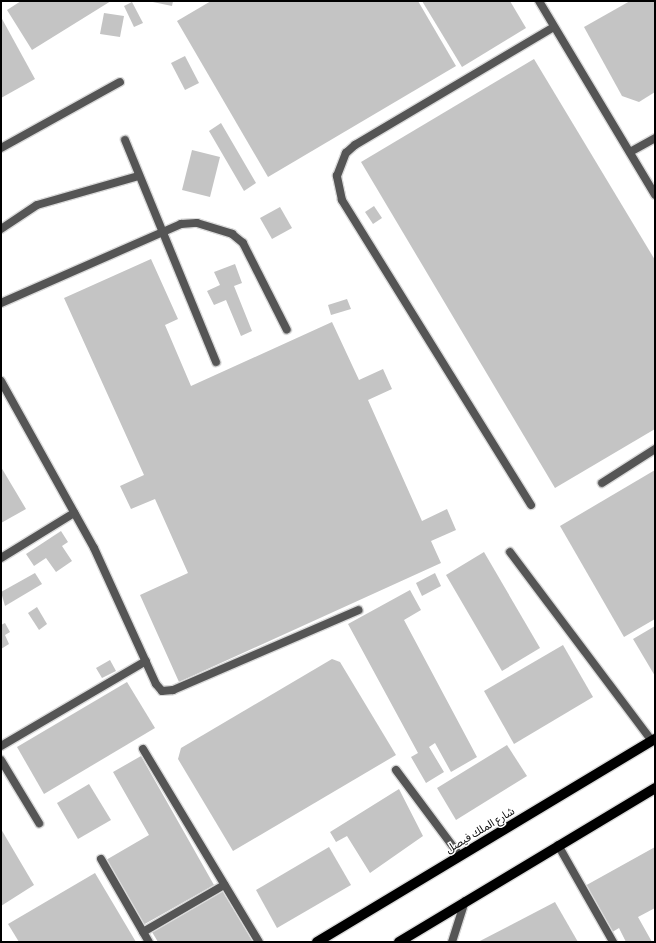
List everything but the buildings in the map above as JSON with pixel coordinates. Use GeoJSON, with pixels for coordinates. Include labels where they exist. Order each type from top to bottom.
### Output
{"type":"FeatureCollection","features":[{"type":"Feature","properties":{"kind":"main road","name":"شارع الملك فيصل"},"geometry":{"type":"LineString","coordinates":[[317,942],[654,740]]}},
{"type":"Feature","properties":{"kind":"main road"},"geometry":{"type":"LineString","coordinates":[[399,942],[466,900],[655,788]]}},
{"type":"Feature","properties":{"kind":"street"},"geometry":{"type":"LineString","coordinates":[[539,1],[655,195]]}},
{"type":"Feature","properties":{"kind":"street"},"geometry":{"type":"LineString","coordinates":[[530,505],[342,200],[337,176],[346,153],[355,145],[554,27]]}},
{"type":"Feature","properties":{"kind":"street"},"geometry":{"type":"LineString","coordinates":[[1,148],[120,82]]}},
{"type":"Feature","properties":{"kind":"street"},"geometry":{"type":"LineString","coordinates":[[630,152],[655,138]]}},
{"type":"Feature","properties":{"kind":"street"},"geometry":{"type":"LineString","coordinates":[[125,140],[216,362]]}},
{"type":"Feature","properties":{"kind":"street"},"geometry":{"type":"LineString","coordinates":[[1,229],[37,205],[140,176]]}},
{"type":"Feature","properties":{"kind":"street"},"geometry":{"type":"LineString","coordinates":[[1,303],[181,224],[197,223],[239,238],[248,249],[287,330]]}},
{"type":"Feature","properties":{"kind":"street"},"geometry":{"type":"LineString","coordinates":[[1,381],[115,591],[158,688],[168,692],[358,610]]}},
{"type":"Feature","properties":{"kind":"street"},"geometry":{"type":"LineString","coordinates":[[602,483],[655,450]]}},
{"type":"Feature","properties":{"kind":"street"},"geometry":{"type":"LineString","coordinates":[[1,558],[74,513]]}},
{"type":"Feature","properties":{"kind":"street"},"geometry":{"type":"LineString","coordinates":[[510,552],[654,740]]}},
{"type":"Feature","properties":{"kind":"street"},"geometry":{"type":"LineString","coordinates":[[1,746],[146,661]]}},
{"type":"Feature","properties":{"kind":"street"},"geometry":{"type":"LineString","coordinates":[[143,749],[259,942]]}},
{"type":"Feature","properties":{"kind":"street"},"geometry":{"type":"LineString","coordinates":[[1,760],[39,823]]}},
{"type":"Feature","properties":{"kind":"street"},"geometry":{"type":"LineString","coordinates":[[396,770],[460,856]]}},
{"type":"Feature","properties":{"kind":"street"},"geometry":{"type":"LineString","coordinates":[[558,845],[613,942]]}},
{"type":"Feature","properties":{"kind":"street"},"geometry":{"type":"LineString","coordinates":[[101,859],[149,942]]}},
{"type":"Feature","properties":{"kind":"street"},"geometry":{"type":"LineString","coordinates":[[144,932],[224,885]]}},
{"type":"Feature","properties":{"kind":"street"},"geometry":{"type":"LineString","coordinates":[[452,942],[466,900]]}}]}
